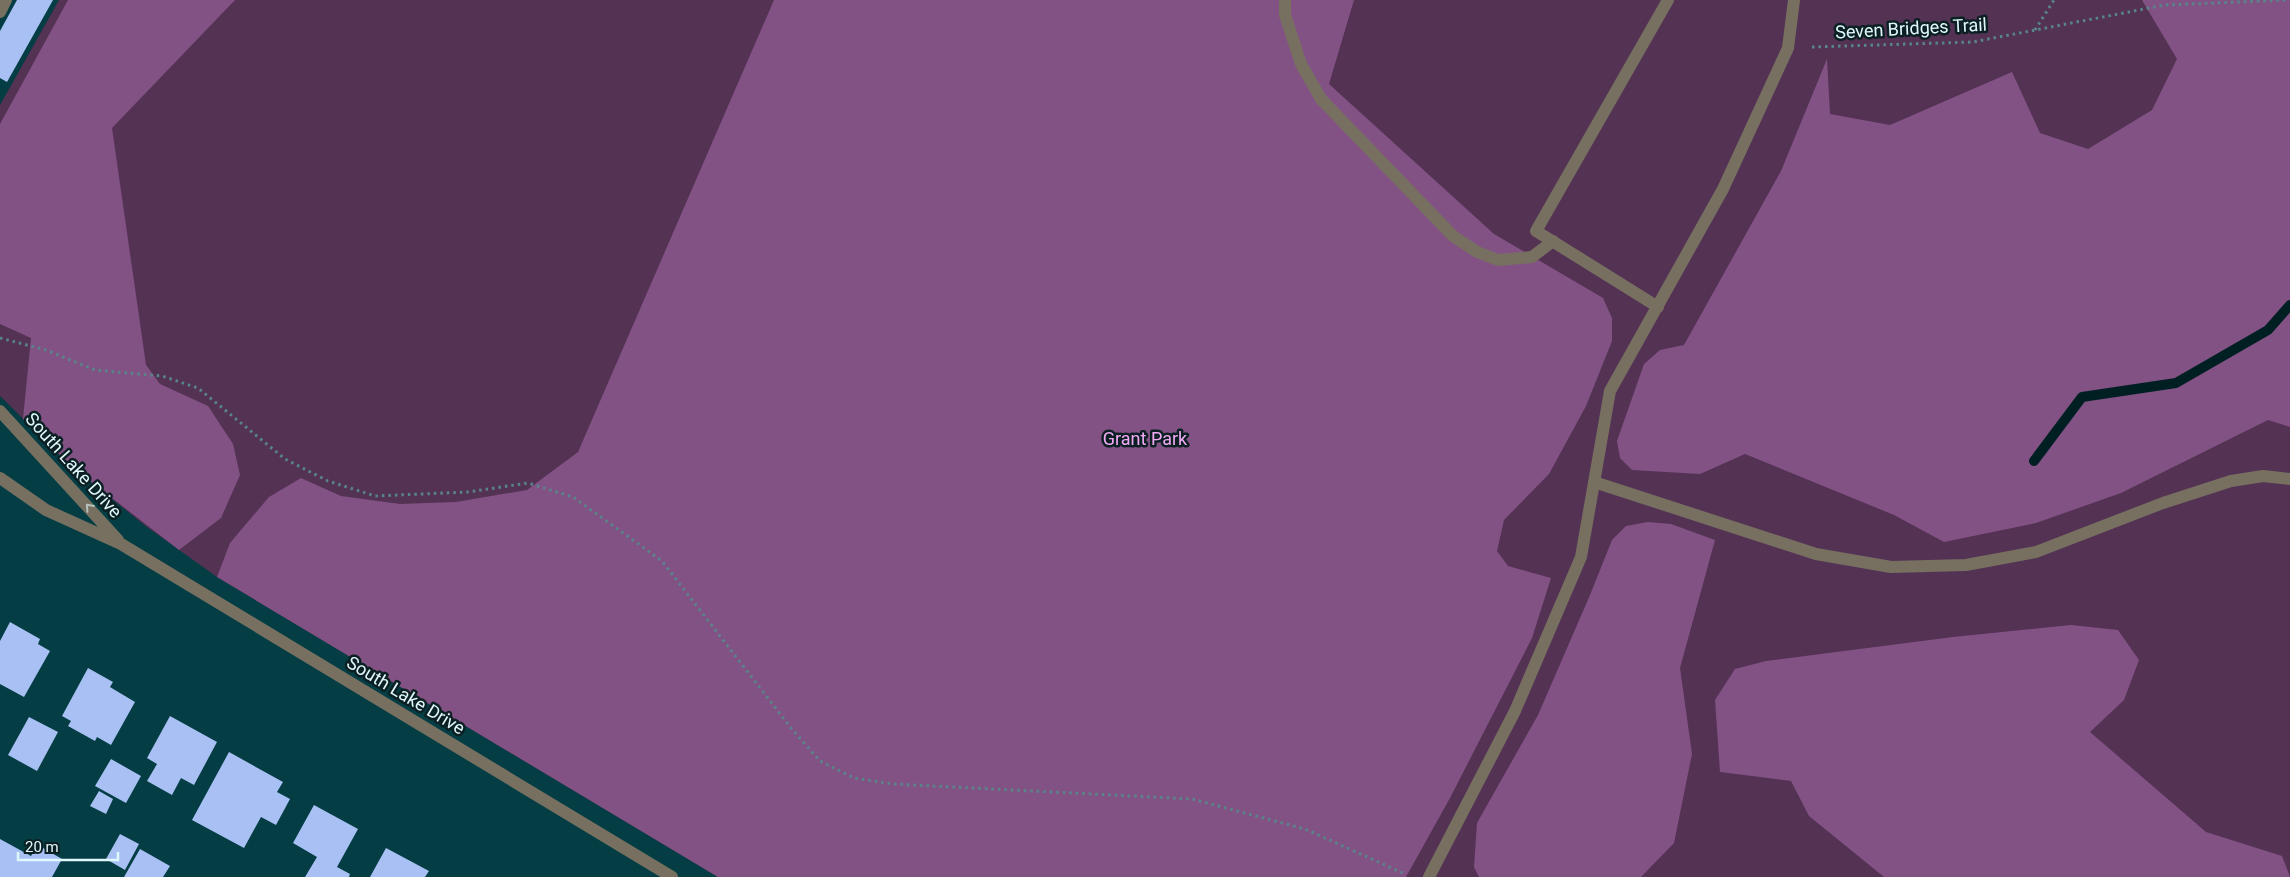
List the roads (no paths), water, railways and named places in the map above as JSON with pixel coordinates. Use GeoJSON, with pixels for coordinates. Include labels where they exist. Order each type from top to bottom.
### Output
{"type":"FeatureCollection","features":[{"type":"Feature","properties":{"kind":"street"},"geometry":{"type":"LineString","coordinates":[[0,12],[6,0]]}},
{"type":"Feature","properties":{"kind":"street"},"geometry":{"type":"LineString","coordinates":[[1285,0],[1285,15],[1301,64],[1321,100],[1453,236],[1477,252],[1498,260],[1532,257],[1553,241]]}},
{"type":"Feature","properties":{"kind":"street"},"geometry":{"type":"LineString","coordinates":[[1658,307],[1536,231],[1668,0]]}},
{"type":"Feature","properties":{"kind":"street"},"geometry":{"type":"LineString","coordinates":[[1429,877],[1515,711],[1580,557],[1610,391],[1723,189],[1788,48],[1794,0]]}},
{"type":"Feature","properties":{"kind":"street","name":"South Lake Drive"},"geometry":{"type":"LineString","coordinates":[[0,410],[121,544]]}},
{"type":"Feature","properties":{"kind":"street"},"geometry":{"type":"LineString","coordinates":[[1594,482],[1816,554],[1891,567],[1966,565],[2036,552],[2163,503],[2231,481],[2263,476],[2290,479]]}},
{"type":"Feature","properties":{"kind":"street","name":"South Lake Drive"},"geometry":{"type":"LineString","coordinates":[[0,478],[46,510],[121,544],[672,877]]}},
{"type":"Feature","properties":{"kind":"waterway"},"geometry":{"type":"LineString","coordinates":[[2034,461],[2082,397],[2176,383],[2268,330],[2290,305]]}},
{"type":"Feature","properties":{"kind":"park label","name":"Grant Park"},"geometry":{"type":"Point","coordinates":[1145,438]}}]}
